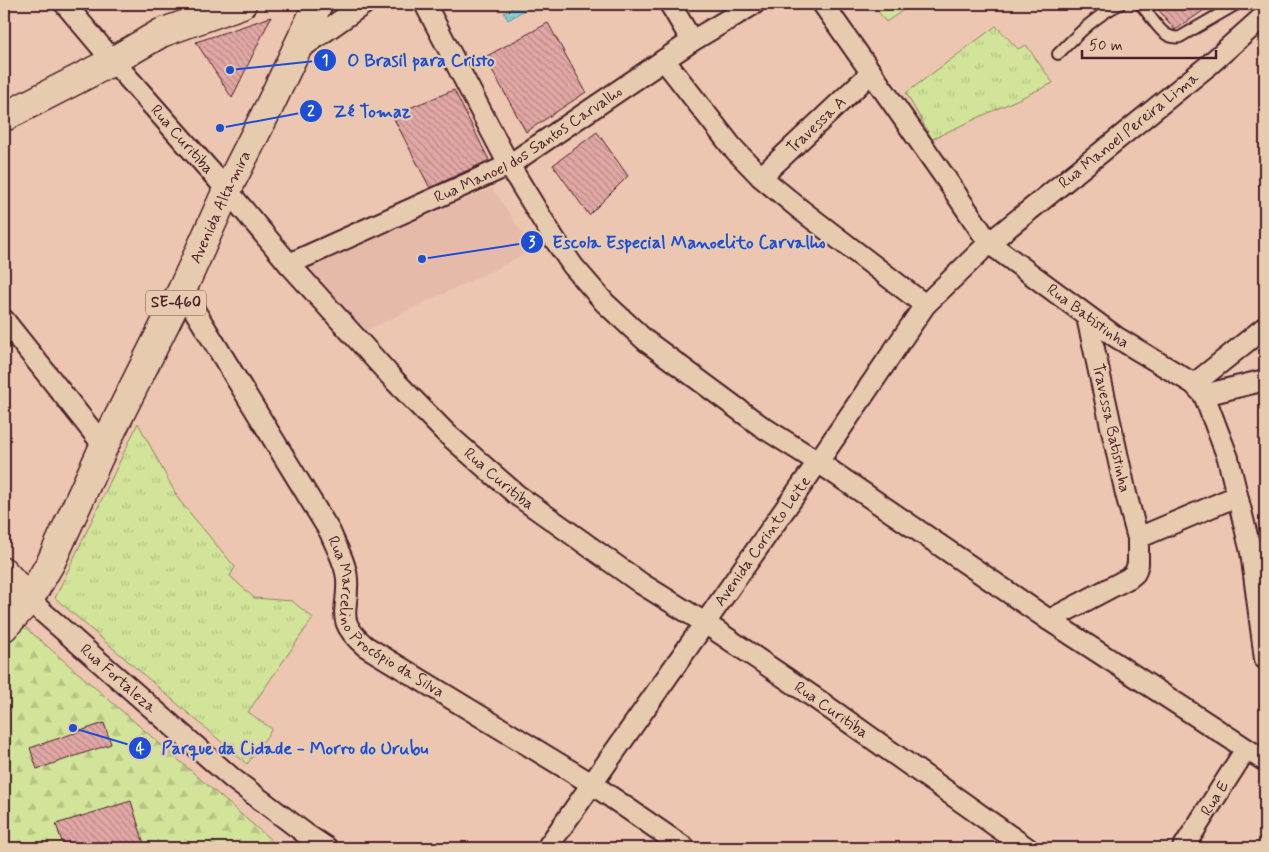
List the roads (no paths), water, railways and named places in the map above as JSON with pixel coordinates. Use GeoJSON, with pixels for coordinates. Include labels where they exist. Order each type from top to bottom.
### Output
{"type":"FeatureCollection","features":[{"type":"Feature","properties":{"kind":"main road"},"geometry":{"type":"LineString","coordinates":[[4,117],[113,61],[161,33],[198,4]]}},
{"type":"Feature","properties":{"kind":"main road"},"geometry":{"type":"LineString","coordinates":[[161,33],[242,4]]}},
{"type":"Feature","properties":{"kind":"main road","name":"Avenida Altamira"},"geometry":{"type":"LineString","coordinates":[[29,600],[51,562],[104,446],[182,290],[227,190],[318,4]]}},
{"type":"Feature","properties":{"kind":"main road"},"geometry":{"type":"LineString","coordinates":[[4,572],[29,600]]}},
{"type":"Feature","properties":{"kind":"main road","name":"SE-460"},"geometry":{"type":"LineString","coordinates":[[4,627],[29,600]]}},
{"type":"Feature","properties":{"kind":"street","name":"Rua Curitiba"},"geometry":{"type":"LineString","coordinates":[[65,4],[289,264],[395,381],[446,433],[517,495],[642,584],[705,623],[815,698],[1026,848]]}},
{"type":"Feature","properties":{"kind":"street"},"geometry":{"type":"LineString","coordinates":[[294,53],[364,4]]}},
{"type":"Feature","properties":{"kind":"street"},"geometry":{"type":"LineString","coordinates":[[425,4],[509,165],[559,246],[605,303],[646,341],[761,426],[818,462],[1049,620],[1265,761]]}},
{"type":"Feature","properties":{"kind":"street"},"geometry":{"type":"LineString","coordinates":[[670,4],[692,41]]}},
{"type":"Feature","properties":{"kind":"street","name":"Rua Manoel dos Santos Carvalho"},"geometry":{"type":"LineString","coordinates":[[289,264],[509,165],[692,41],[754,4]]}},
{"type":"Feature","properties":{"kind":"street","name":"Rua Batistinha"},"geometry":{"type":"LineString","coordinates":[[823,4],[989,243],[1087,317],[1199,390]]}},
{"type":"Feature","properties":{"kind":"street","name":"Rua Manoel Pereira Lima"},"geometry":{"type":"LineString","coordinates":[[989,243],[1209,65],[1265,15]]}},
{"type":"Feature","properties":{"kind":"street"},"geometry":{"type":"LineString","coordinates":[[664,60],[732,147],[761,177],[924,305]]}},
{"type":"Feature","properties":{"kind":"street","name":"Travessa A"},"geometry":{"type":"LineString","coordinates":[[761,177],[871,73]]}},
{"type":"Feature","properties":{"kind":"street","name":"Avenida Corinto Leite"},"geometry":{"type":"LineString","coordinates":[[547,848],[818,462],[924,305],[989,243]]}},
{"type":"Feature","properties":{"kind":"street","name":"Rua Marcelino Procópio da Silva"},"geometry":{"type":"LineString","coordinates":[[182,290],[330,532],[346,571],[344,618],[347,627],[355,637],[365,646],[592,784],[685,848]]}},
{"type":"Feature","properties":{"kind":"street","name":"Travessa Batistinha"},"geometry":{"type":"LineString","coordinates":[[1049,620],[1133,575],[1138,564],[1138,538],[1124,485],[1087,317]]}},
{"type":"Feature","properties":{"kind":"street"},"geometry":{"type":"LineString","coordinates":[[4,320],[104,446]]}},
{"type":"Feature","properties":{"kind":"street"},"geometry":{"type":"LineString","coordinates":[[1199,390],[1265,327]]}},
{"type":"Feature","properties":{"kind":"street"},"geometry":{"type":"LineString","coordinates":[[1199,390],[1265,380]]}},
{"type":"Feature","properties":{"kind":"street"},"geometry":{"type":"LineString","coordinates":[[1199,390],[1228,458],[1237,496],[1258,551],[1265,659]]}},
{"type":"Feature","properties":{"kind":"street"},"geometry":{"type":"LineString","coordinates":[[1138,538],[1237,496]]}},
{"type":"Feature","properties":{"kind":"street","name":"Rua Fortaleza"},"geometry":{"type":"LineString","coordinates":[[29,600],[232,779],[328,848]]}},
{"type":"Feature","properties":{"kind":"street","name":"Rua E"},"geometry":{"type":"LineString","coordinates":[[1183,848],[1246,749]]}},
{"type":"Feature","properties":{"kind":"lane"},"geometry":{"type":"LineString","coordinates":[[1058,54],[1085,27],[1104,12],[1120,4]]}},
{"type":"Feature","properties":{"kind":"lane"},"geometry":{"type":"LineString","coordinates":[[1140,4],[1166,35],[1176,38],[1237,4]]}},
{"type":"Feature","properties":{"kind":"water"},"geometry":{"type":"Polygon","coordinates":[[[519,4],[523,4],[526,9],[508,20],[504,13],[519,4]]]}},
{"type":"Feature","properties":{"kind":"place","name":"O Brasil para Cristo"},"geometry":{"type":"Point","coordinates":[230,70]}},
{"type":"Feature","properties":{"kind":"place","name":"Zé Tomaz"},"geometry":{"type":"Point","coordinates":[220,128]}},
{"type":"Feature","properties":{"kind":"place","name":"Escola Especial Manoelito Carvalho"},"geometry":{"type":"Point","coordinates":[422,259]}},
{"type":"Feature","properties":{"kind":"place","name":"Parque da Cidade - Morro do Urubu"},"geometry":{"type":"Point","coordinates":[73,728]}}]}
